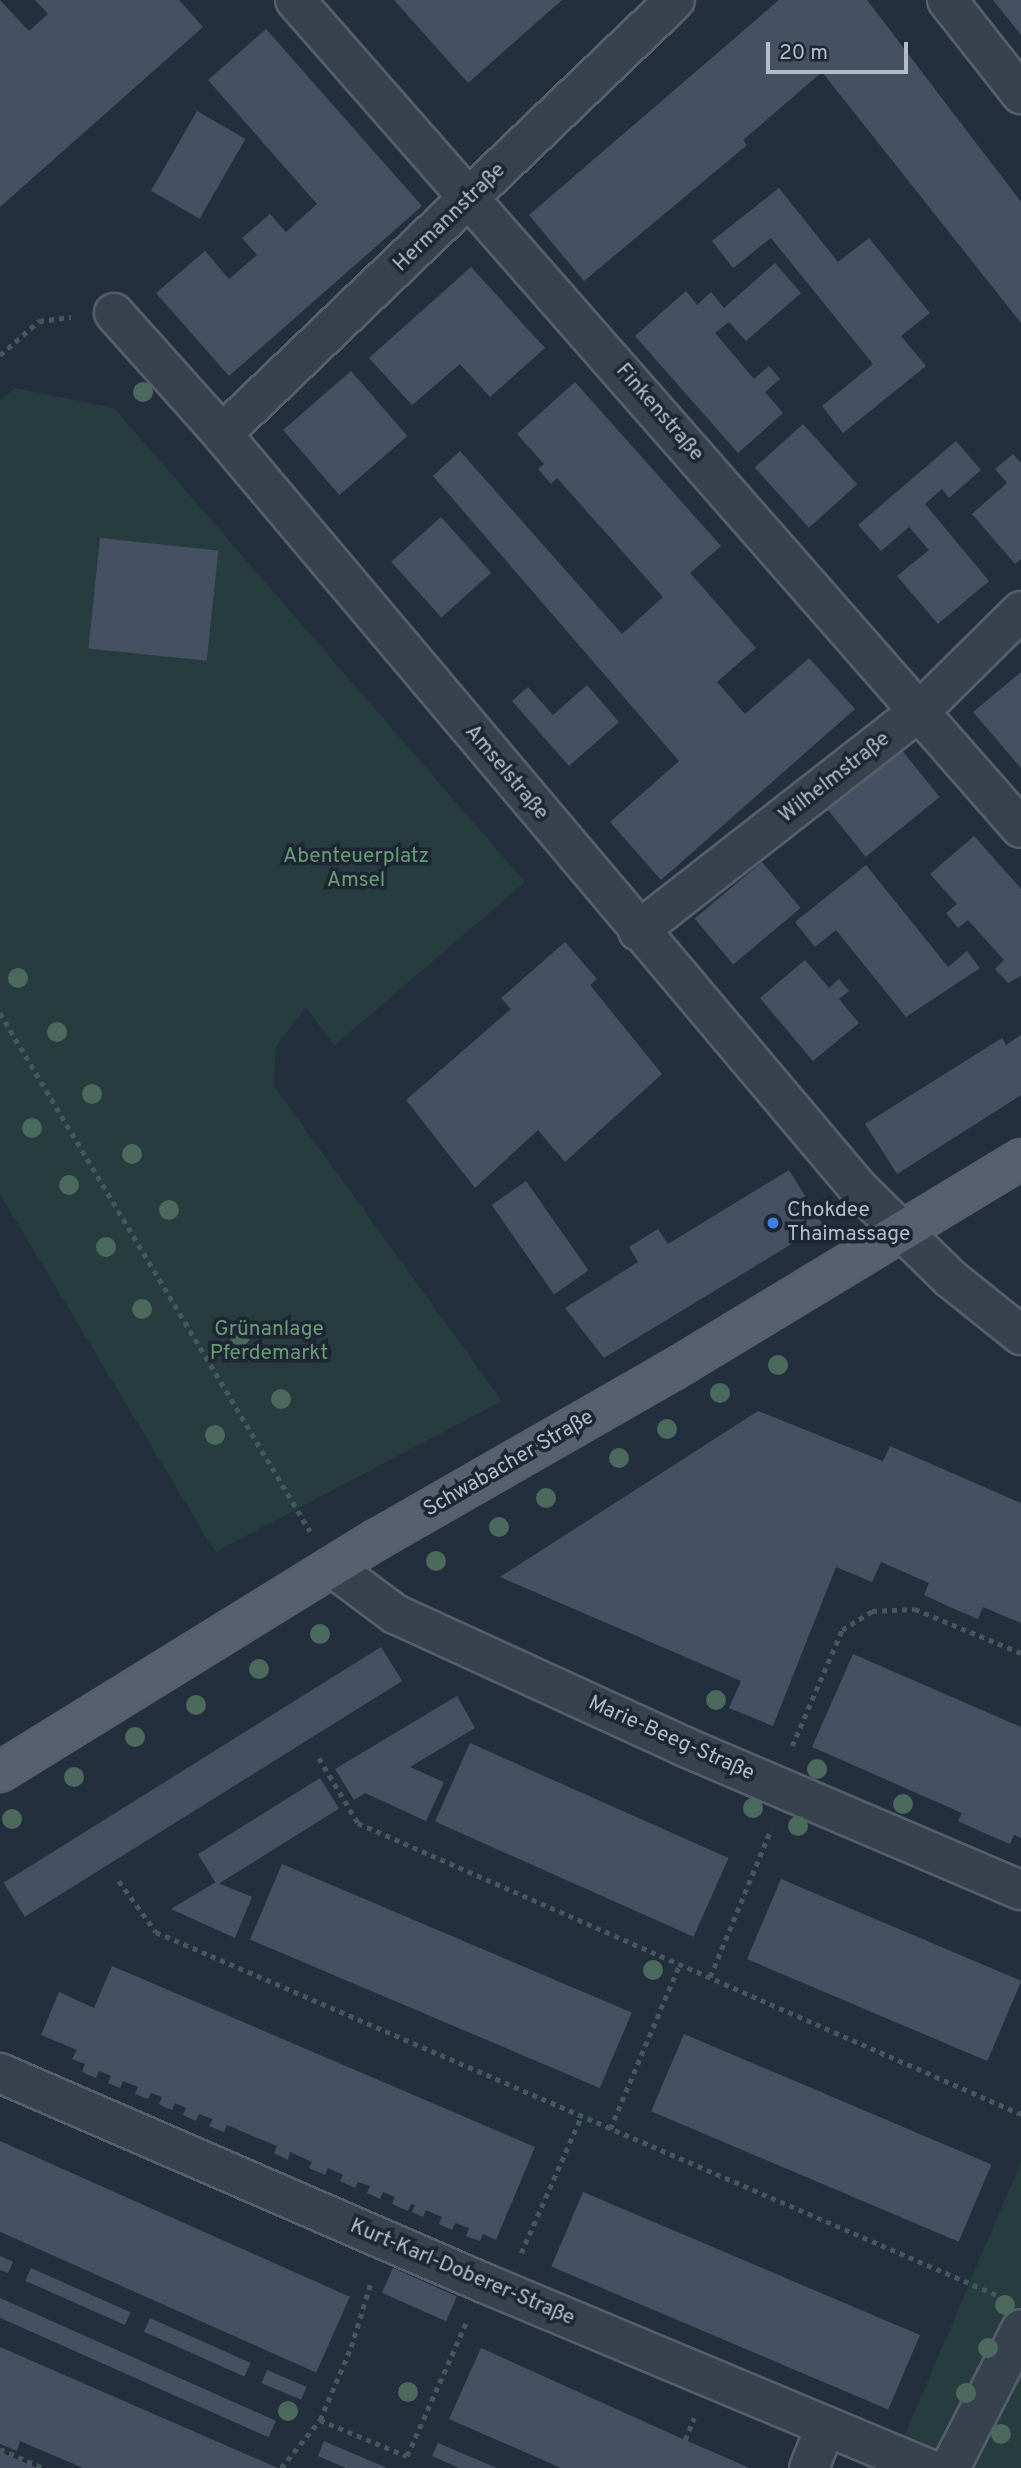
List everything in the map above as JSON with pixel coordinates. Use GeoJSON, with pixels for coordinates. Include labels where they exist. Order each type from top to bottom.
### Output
{"type":"FeatureCollection","features":[{"type":"Feature","properties":{"kind":"main road","name":"Schwabacher Straße"},"geometry":{"type":"LineString","coordinates":[[0,1772],[332,1567],[673,1370],[1021,1159]]}},
{"type":"Feature","properties":{"kind":"street","name":"Finkenstraße"},"geometry":{"type":"LineString","coordinates":[[295,0],[1021,828]]}},
{"type":"Feature","properties":{"kind":"street","name":"Hermannstraße"},"geometry":{"type":"LineString","coordinates":[[222,433],[471,199],[675,0]]}},
{"type":"Feature","properties":{"kind":"street"},"geometry":{"type":"LineString","coordinates":[[947,0],[1021,94]]}},
{"type":"Feature","properties":{"kind":"street","name":"Amselstraße"},"geometry":{"type":"LineString","coordinates":[[114,313],[222,433],[829,1156],[900,1232],[1021,1335]]}},
{"type":"Feature","properties":{"kind":"street","name":"Wilhelmstraße"},"geometry":{"type":"LineString","coordinates":[[638,931],[920,711],[1021,611]]}},
{"type":"Feature","properties":{"kind":"street","name":"Marie-Beeg-Straße"},"geometry":{"type":"LineString","coordinates":[[332,1567],[395,1614],[685,1747],[1021,1890]]}},
{"type":"Feature","properties":{"kind":"street","name":"Kurt-Karl-Doberer-Straße"},"geometry":{"type":"LineString","coordinates":[[0,2073],[494,2288],[926,2468]]}},
{"type":"Feature","properties":{"kind":"street"},"geometry":{"type":"LineString","coordinates":[[950,2468],[1016,2315]]}},
{"type":"Feature","properties":{"kind":"street"},"geometry":{"type":"LineString","coordinates":[[808,2468],[826,2426]]}},
{"type":"Feature","properties":{"kind":"path"},"geometry":{"type":"LineString","coordinates":[[0,355],[39,321],[114,313]]}},
{"type":"Feature","properties":{"kind":"path"},"geometry":{"type":"LineString","coordinates":[[0,1013],[332,1567]]}},
{"type":"Feature","properties":{"kind":"path"},"geometry":{"type":"LineString","coordinates":[[710,1977],[842,1630],[859,1617],[888,1607],[915,1609],[1021,1653]]}},
{"type":"Feature","properties":{"kind":"path"},"geometry":{"type":"LineString","coordinates":[[319,1758],[358,1823],[1021,2114]]}},
{"type":"Feature","properties":{"kind":"path"},"geometry":{"type":"LineString","coordinates":[[119,1881],[156,1932],[610,2129],[1016,2315]]}},
{"type":"Feature","properties":{"kind":"path"},"geometry":{"type":"LineString","coordinates":[[610,2129],[680,1963]]}},
{"type":"Feature","properties":{"kind":"path"},"geometry":{"type":"LineString","coordinates":[[320,2420],[407,2456],[581,2117]]}},
{"type":"Feature","properties":{"kind":"path"},"geometry":{"type":"LineString","coordinates":[[281,2468],[320,2420],[389,2242]]}},
{"type":"Feature","properties":{"kind":"path"},"geometry":{"type":"LineString","coordinates":[[0,2449],[43,2468]]}},
{"type":"Feature","properties":{"kind":"green space","name":"Grünanlage Pferdemarkt"},"geometry":{"type":"Polygon","coordinates":[[[15,388],[114,408],[525,882],[334,1046],[306,1007],[276,1046],[274,1086],[502,1401],[215,1552],[0,1194],[0,400],[15,388]]]}},
{"type":"Feature","properties":{"kind":"green space"},"geometry":{"type":"Polygon","coordinates":[[[1021,2162],[1021,2468],[950,2468],[900,2446],[1021,2162]]]}},
{"type":"Feature","properties":{"kind":"building"},"geometry":{"type":"Polygon","coordinates":[[[0,0],[29,31],[48,14],[35,0],[179,0],[203,27],[0,207],[0,0]]]}},
{"type":"Feature","properties":{"kind":"building"},"geometry":{"type":"Polygon","coordinates":[[[394,0],[562,0],[468,83],[394,0]]]}},
{"type":"Feature","properties":{"kind":"building"},"geometry":{"type":"Polygon","coordinates":[[[779,0],[867,0],[1021,202],[1021,323],[822,72],[743,140],[747,145],[584,281],[529,215],[779,0]]]}},
{"type":"Feature","properties":{"kind":"building"},"geometry":{"type":"Polygon","coordinates":[[[993,0],[1021,0],[1021,35],[993,0]]]}},
{"type":"Feature","properties":{"kind":"building"},"geometry":{"type":"Polygon","coordinates":[[[266,29],[422,206],[229,376],[156,293],[205,251],[229,279],[257,255],[242,238],[270,214],[286,232],[317,204],[208,80],[266,29]]]}},
{"type":"Feature","properties":{"kind":"building"},"geometry":{"type":"Polygon","coordinates":[[[197,111],[245,139],[199,219],[151,191],[197,111]]]}},
{"type":"Feature","properties":{"kind":"building"},"geometry":{"type":"Polygon","coordinates":[[[779,188],[838,262],[869,238],[930,313],[901,336],[926,366],[843,433],[822,406],[873,364],[771,238],[733,268],[712,241],[779,188]]]}},
{"type":"Feature","properties":{"kind":"building"},"geometry":{"type":"Polygon","coordinates":[[[775,263],[801,293],[746,341],[729,322],[715,333],[754,379],[769,366],[780,379],[765,392],[783,413],[738,453],[635,336],[686,291],[697,305],[711,292],[724,308],[775,263]]]}},
{"type":"Feature","properties":{"kind":"building"},"geometry":{"type":"Polygon","coordinates":[[[471,267],[545,348],[490,397],[460,364],[412,405],[369,358],[471,267]]]}},
{"type":"Feature","properties":{"kind":"building"},"geometry":{"type":"Polygon","coordinates":[[[351,371],[407,436],[339,495],[283,430],[351,371]]]}},
{"type":"Feature","properties":{"kind":"building"},"geometry":{"type":"Polygon","coordinates":[[[575,382],[721,546],[690,573],[756,648],[717,682],[745,714],[809,658],[855,709],[661,880],[610,822],[679,761],[433,476],[460,451],[622,634],[663,597],[557,478],[551,484],[538,469],[544,464],[517,434],[575,382]]]}},
{"type":"Feature","properties":{"kind":"building"},"geometry":{"type":"Polygon","coordinates":[[[803,424],[857,484],[809,528],[755,467],[803,424]]]}},
{"type":"Feature","properties":{"kind":"building"},"geometry":{"type":"Polygon","coordinates":[[[956,441],[981,470],[949,498],[942,489],[925,504],[989,581],[938,624],[897,576],[929,550],[909,527],[881,551],[858,525],[956,441]]]}},
{"type":"Feature","properties":{"kind":"building"},"geometry":{"type":"Polygon","coordinates":[[[1013,454],[1021,463],[1021,559],[1015,564],[972,514],[1007,483],[995,469],[1013,454]]]}},
{"type":"Feature","properties":{"kind":"building"},"geometry":{"type":"Polygon","coordinates":[[[441,517],[491,573],[441,618],[391,562],[441,517]]]}},
{"type":"Feature","properties":{"kind":"building"},"geometry":{"type":"Polygon","coordinates":[[[100,538],[218,550],[207,661],[88,648],[100,538]]]}},
{"type":"Feature","properties":{"kind":"building"},"geometry":{"type":"Polygon","coordinates":[[[1021,672],[1021,768],[973,712],[1021,672]]]}},
{"type":"Feature","properties":{"kind":"building"},"geometry":{"type":"Polygon","coordinates":[[[587,685],[619,722],[569,766],[512,701],[528,687],[553,715],[587,685]]]}},
{"type":"Feature","properties":{"kind":"building"},"geometry":{"type":"Polygon","coordinates":[[[900,748],[940,797],[866,857],[826,808],[900,748]]]}},
{"type":"Feature","properties":{"kind":"building"},"geometry":{"type":"Polygon","coordinates":[[[974,836],[1021,889],[1021,976],[1008,983],[995,969],[1004,960],[968,920],[958,928],[946,913],[957,904],[930,874],[974,836]]]}},
{"type":"Feature","properties":{"kind":"building"},"geometry":{"type":"Polygon","coordinates":[[[762,862],[801,908],[733,965],[695,919],[762,862]]]}},
{"type":"Feature","properties":{"kind":"building"},"geometry":{"type":"Polygon","coordinates":[[[866,865],[948,967],[967,951],[980,968],[906,1017],[836,930],[815,947],[795,922],[866,865]]]}},
{"type":"Feature","properties":{"kind":"building"},"geometry":{"type":"Polygon","coordinates":[[[565,942],[597,979],[590,985],[662,1074],[565,1162],[538,1130],[475,1188],[406,1100],[511,1009],[501,998],[565,942]]]}},
{"type":"Feature","properties":{"kind":"building"},"geometry":{"type":"Polygon","coordinates":[[[805,960],[829,988],[839,979],[849,991],[839,999],[859,1023],[813,1061],[760,998],[805,960]]]}},
{"type":"Feature","properties":{"kind":"building"},"geometry":{"type":"Polygon","coordinates":[[[1021,1035],[1021,1095],[897,1174],[865,1124],[1002,1038],[1006,1045],[1021,1035]]]}},
{"type":"Feature","properties":{"kind":"building"},"geometry":{"type":"Polygon","coordinates":[[[789,1170],[823,1225],[604,1358],[565,1308],[638,1262],[629,1247],[658,1229],[668,1244],[789,1170]]]}},
{"type":"Feature","properties":{"kind":"building"},"geometry":{"type":"Polygon","coordinates":[[[526,1181],[589,1270],[554,1294],[492,1205],[526,1181]]]}},
{"type":"Feature","properties":{"kind":"building"},"geometry":{"type":"Polygon","coordinates":[[[758,1411],[883,1461],[890,1446],[1021,1503],[1021,1623],[983,1607],[978,1619],[950,1607],[924,1595],[929,1583],[881,1562],[872,1582],[836,1567],[773,1726],[729,1708],[741,1681],[500,1577],[758,1411]]]}},
{"type":"Feature","properties":{"kind":"building"},"geometry":{"type":"Polygon","coordinates":[[[381,1647],[402,1681],[25,1917],[4,1883],[381,1647]]]}},
{"type":"Feature","properties":{"kind":"building"},"geometry":{"type":"Polygon","coordinates":[[[853,1654],[1021,1727],[1021,1838],[1014,1835],[1010,1844],[982,1832],[958,1821],[962,1813],[812,1747],[853,1654]]]}},
{"type":"Feature","properties":{"kind":"building"},"geometry":{"type":"Polygon","coordinates":[[[457,1696],[475,1728],[410,1767],[444,1782],[426,1821],[365,1793],[354,1800],[335,1769],[457,1696]]]}},
{"type":"Feature","properties":{"kind":"building"},"geometry":{"type":"Polygon","coordinates":[[[470,1743],[729,1858],[694,1937],[435,1822],[470,1743]]]}},
{"type":"Feature","properties":{"kind":"building"},"geometry":{"type":"Polygon","coordinates":[[[320,1778],[339,1809],[217,1885],[198,1854],[320,1778]]]}},
{"type":"Feature","properties":{"kind":"building"},"geometry":{"type":"Polygon","coordinates":[[[282,1864],[632,2012],[600,2088],[250,1939],[282,1864]]]}},
{"type":"Feature","properties":{"kind":"building"},"geometry":{"type":"Polygon","coordinates":[[[781,1879],[1021,1981],[987,2061],[747,1959],[781,1879]]]}},
{"type":"Feature","properties":{"kind":"building"},"geometry":{"type":"Polygon","coordinates":[[[216,1882],[252,1897],[235,1938],[171,1909],[216,1882]]]}},
{"type":"Feature","properties":{"kind":"building"},"geometry":{"type":"Polygon","coordinates":[[[112,1966],[535,2147],[496,2240],[483,2234],[480,2241],[466,2236],[469,2228],[455,2223],[452,2230],[439,2224],[442,2217],[426,2210],[423,2217],[412,2212],[415,2205],[411,2204],[408,2211],[392,2204],[395,2197],[383,2192],[380,2199],[367,2193],[370,2186],[358,2182],[355,2188],[340,2181],[343,2175],[328,2168],[325,2175],[309,2168],[312,2162],[290,2152],[288,2160],[274,2153],[277,2146],[227,2125],[224,2132],[209,2126],[213,2119],[199,2114],[196,2121],[183,2115],[186,2108],[175,2103],[172,2110],[166,2108],[159,2104],[162,2097],[151,2093],[148,2099],[135,2094],[138,2087],[123,2081],[120,2088],[108,2083],[111,2076],[99,2071],[96,2078],[82,2072],[85,2064],[72,2059],[77,2050],[41,2035],[59,1992],[94,2008],[112,1966]]]}},
{"type":"Feature","properties":{"kind":"building"},"geometry":{"type":"Polygon","coordinates":[[[684,2034],[991,2165],[959,2242],[651,2111],[684,2034]]]}},
{"type":"Feature","properties":{"kind":"building"},"geometry":{"type":"Polygon","coordinates":[[[0,2141],[350,2297],[316,2373],[0,2232],[0,2141]]]}},
{"type":"Feature","properties":{"kind":"building"},"geometry":{"type":"Polygon","coordinates":[[[583,2192],[920,2335],[888,2410],[551,2267],[583,2192]]]}},
{"type":"Feature","properties":{"kind":"building"},"geometry":{"type":"Polygon","coordinates":[[[0,2256],[13,2262],[8,2273],[0,2270],[0,2256]]]}},
{"type":"Feature","properties":{"kind":"building"},"geometry":{"type":"Polygon","coordinates":[[[31,2268],[131,2312],[125,2325],[25,2281],[31,2268]]]}},
{"type":"Feature","properties":{"kind":"building"},"geometry":{"type":"Polygon","coordinates":[[[393,2268],[457,2296],[446,2321],[382,2293],[393,2268]]]}},
{"type":"Feature","properties":{"kind":"building"},"geometry":{"type":"Polygon","coordinates":[[[0,2298],[276,2421],[269,2437],[0,2318],[0,2298]]]}},
{"type":"Feature","properties":{"kind":"building"},"geometry":{"type":"Polygon","coordinates":[[[150,2318],[250,2363],[244,2376],[144,2332],[150,2318]]]}},
{"type":"Feature","properties":{"kind":"building"},"geometry":{"type":"Polygon","coordinates":[[[0,2347],[278,2468],[83,2468],[20,2441],[17,2451],[0,2444],[0,2347]]]}},
{"type":"Feature","properties":{"kind":"building"},"geometry":{"type":"Polygon","coordinates":[[[481,2348],[750,2468],[561,2468],[449,2419],[481,2348]]]}},
{"type":"Feature","properties":{"kind":"building"},"geometry":{"type":"Polygon","coordinates":[[[267,2370],[307,2387],[301,2400],[262,2383],[267,2370]]]}},
{"type":"Feature","properties":{"kind":"building"},"geometry":{"type":"Polygon","coordinates":[[[324,2441],[387,2468],[346,2468],[318,2456],[324,2441]]]}},
{"type":"Feature","properties":{"kind":"building"},"geometry":{"type":"Polygon","coordinates":[[[438,2443],[497,2468],[459,2468],[432,2456],[438,2443]]]}},
{"type":"Feature","properties":{"kind":"building"},"geometry":{"type":"Polygon","coordinates":[[[0,2452],[37,2468],[0,2468],[0,2452]]]}},
{"type":"Feature","properties":{"kind":"place","name":"Chokdee Thaimassage"},"geometry":{"type":"Point","coordinates":[773,1223]}},
{"type":"Feature","properties":{"kind":"park label","name":"Abenteuerplatz Amsel"},"geometry":{"type":"Point","coordinates":[356,869]}}]}
